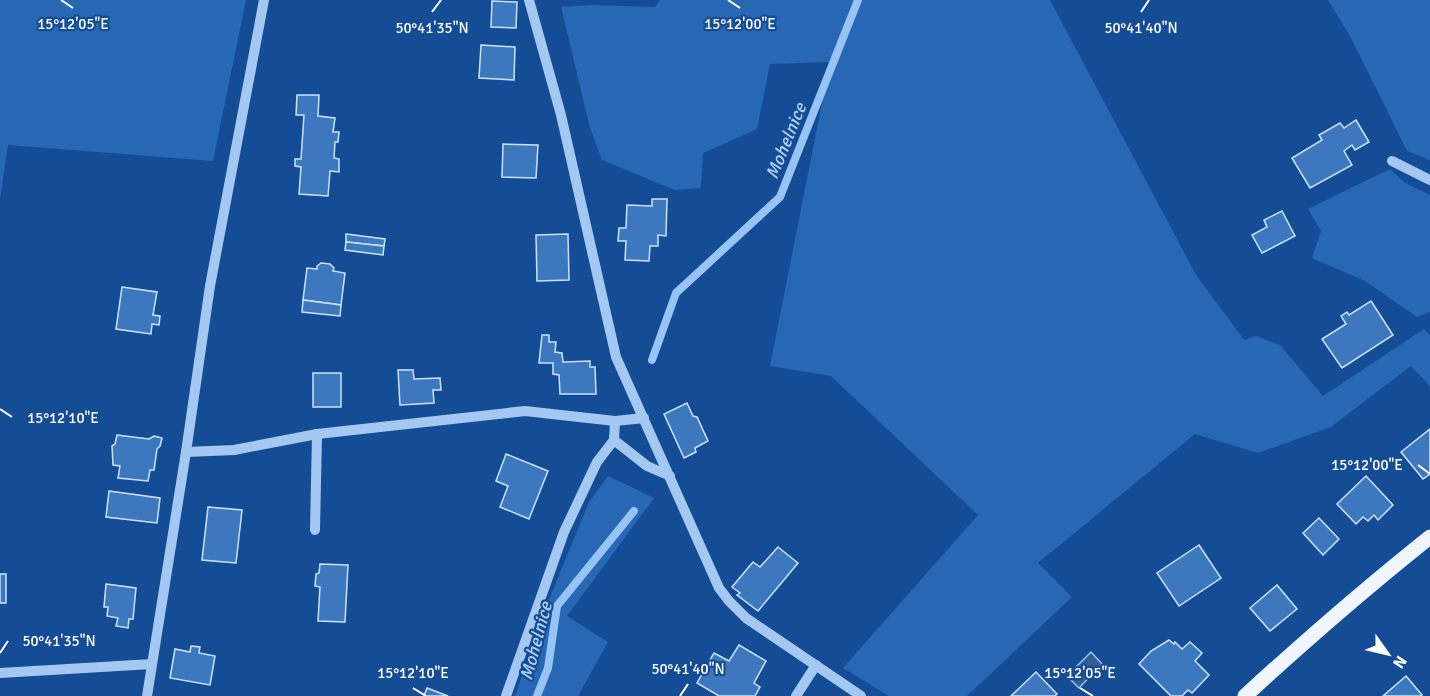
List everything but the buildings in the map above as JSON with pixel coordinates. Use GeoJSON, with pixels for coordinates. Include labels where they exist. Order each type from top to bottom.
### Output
{"type":"FeatureCollection","features":[{"type":"Feature","properties":{"kind":"main road"},"geometry":{"type":"LineString","coordinates":[[1245,696],[1430,537]]}},
{"type":"Feature","properties":{"kind":"street"},"geometry":{"type":"LineString","coordinates":[[147,696],[210,286],[264,0]]}},
{"type":"Feature","properties":{"kind":"street"},"geometry":{"type":"LineString","coordinates":[[529,0],[561,115],[616,357],[719,588],[746,618],[861,696]]}},
{"type":"Feature","properties":{"kind":"street"},"geometry":{"type":"LineString","coordinates":[[1392,162],[1430,180]]}},
{"type":"Feature","properties":{"kind":"street"},"geometry":{"type":"LineString","coordinates":[[186,452],[234,450],[317,434],[525,411],[615,421],[644,418]]}},
{"type":"Feature","properties":{"kind":"street"},"geometry":{"type":"LineString","coordinates":[[506,696],[564,531],[597,462],[614,440],[615,421]]}},
{"type":"Feature","properties":{"kind":"street"},"geometry":{"type":"LineString","coordinates":[[315,530],[317,434]]}},
{"type":"Feature","properties":{"kind":"street"},"geometry":{"type":"LineString","coordinates":[[614,440],[647,466],[669,476]]}},
{"type":"Feature","properties":{"kind":"street"},"geometry":{"type":"LineString","coordinates":[[0,673],[152,664]]}},
{"type":"Feature","properties":{"kind":"street"},"geometry":{"type":"LineString","coordinates":[[796,696],[816,665]]}},
{"type":"Feature","properties":{"kind":"shaded area"},"geometry":{"type":"Polygon","coordinates":[[[0,0],[246,0],[213,161],[8,145],[0,199],[0,0]]]}},
{"type":"Feature","properties":{"kind":"shaded area"},"geometry":{"type":"Polygon","coordinates":[[[660,0],[1050,0],[1196,275],[1244,340],[1256,336],[1280,345],[1323,396],[1424,329],[1430,335],[1430,386],[1411,366],[1331,427],[1258,453],[1195,434],[1038,563],[1072,597],[967,696],[889,696],[843,668],[978,515],[831,376],[770,366],[830,62],[770,64],[757,129],[703,153],[701,188],[675,190],[602,160],[590,128],[561,7],[591,5],[655,7],[660,0]]]}},
{"type":"Feature","properties":{"kind":"shaded area"},"geometry":{"type":"Polygon","coordinates":[[[1328,0],[1430,0],[1430,160],[1407,151],[1350,36],[1328,0]]]}},
{"type":"Feature","properties":{"kind":"shaded area"},"geometry":{"type":"Polygon","coordinates":[[[1390,169],[1405,183],[1430,195],[1430,312],[1417,317],[1365,281],[1312,258],[1321,231],[1308,209],[1390,169]]]}},
{"type":"Feature","properties":{"kind":"shaded area"},"geometry":{"type":"Polygon","coordinates":[[[608,476],[654,498],[567,616],[608,642],[578,696],[515,696],[543,614],[589,502],[608,476]]]}},
{"type":"Feature","properties":{"kind":"shaded area"},"geometry":{"type":"Polygon","coordinates":[[[1091,652],[1102,664],[1079,688],[1067,676],[1091,652]]]}},
{"type":"Feature","properties":{"kind":"waterway","name":"Mohelnice"},"geometry":{"type":"LineString","coordinates":[[652,360],[676,293],[780,197],[858,0]]}},
{"type":"Feature","properties":{"kind":"waterway","name":"Mohelnice"},"geometry":{"type":"LineString","coordinates":[[537,696],[548,668],[557,606],[634,511]]}}]}
